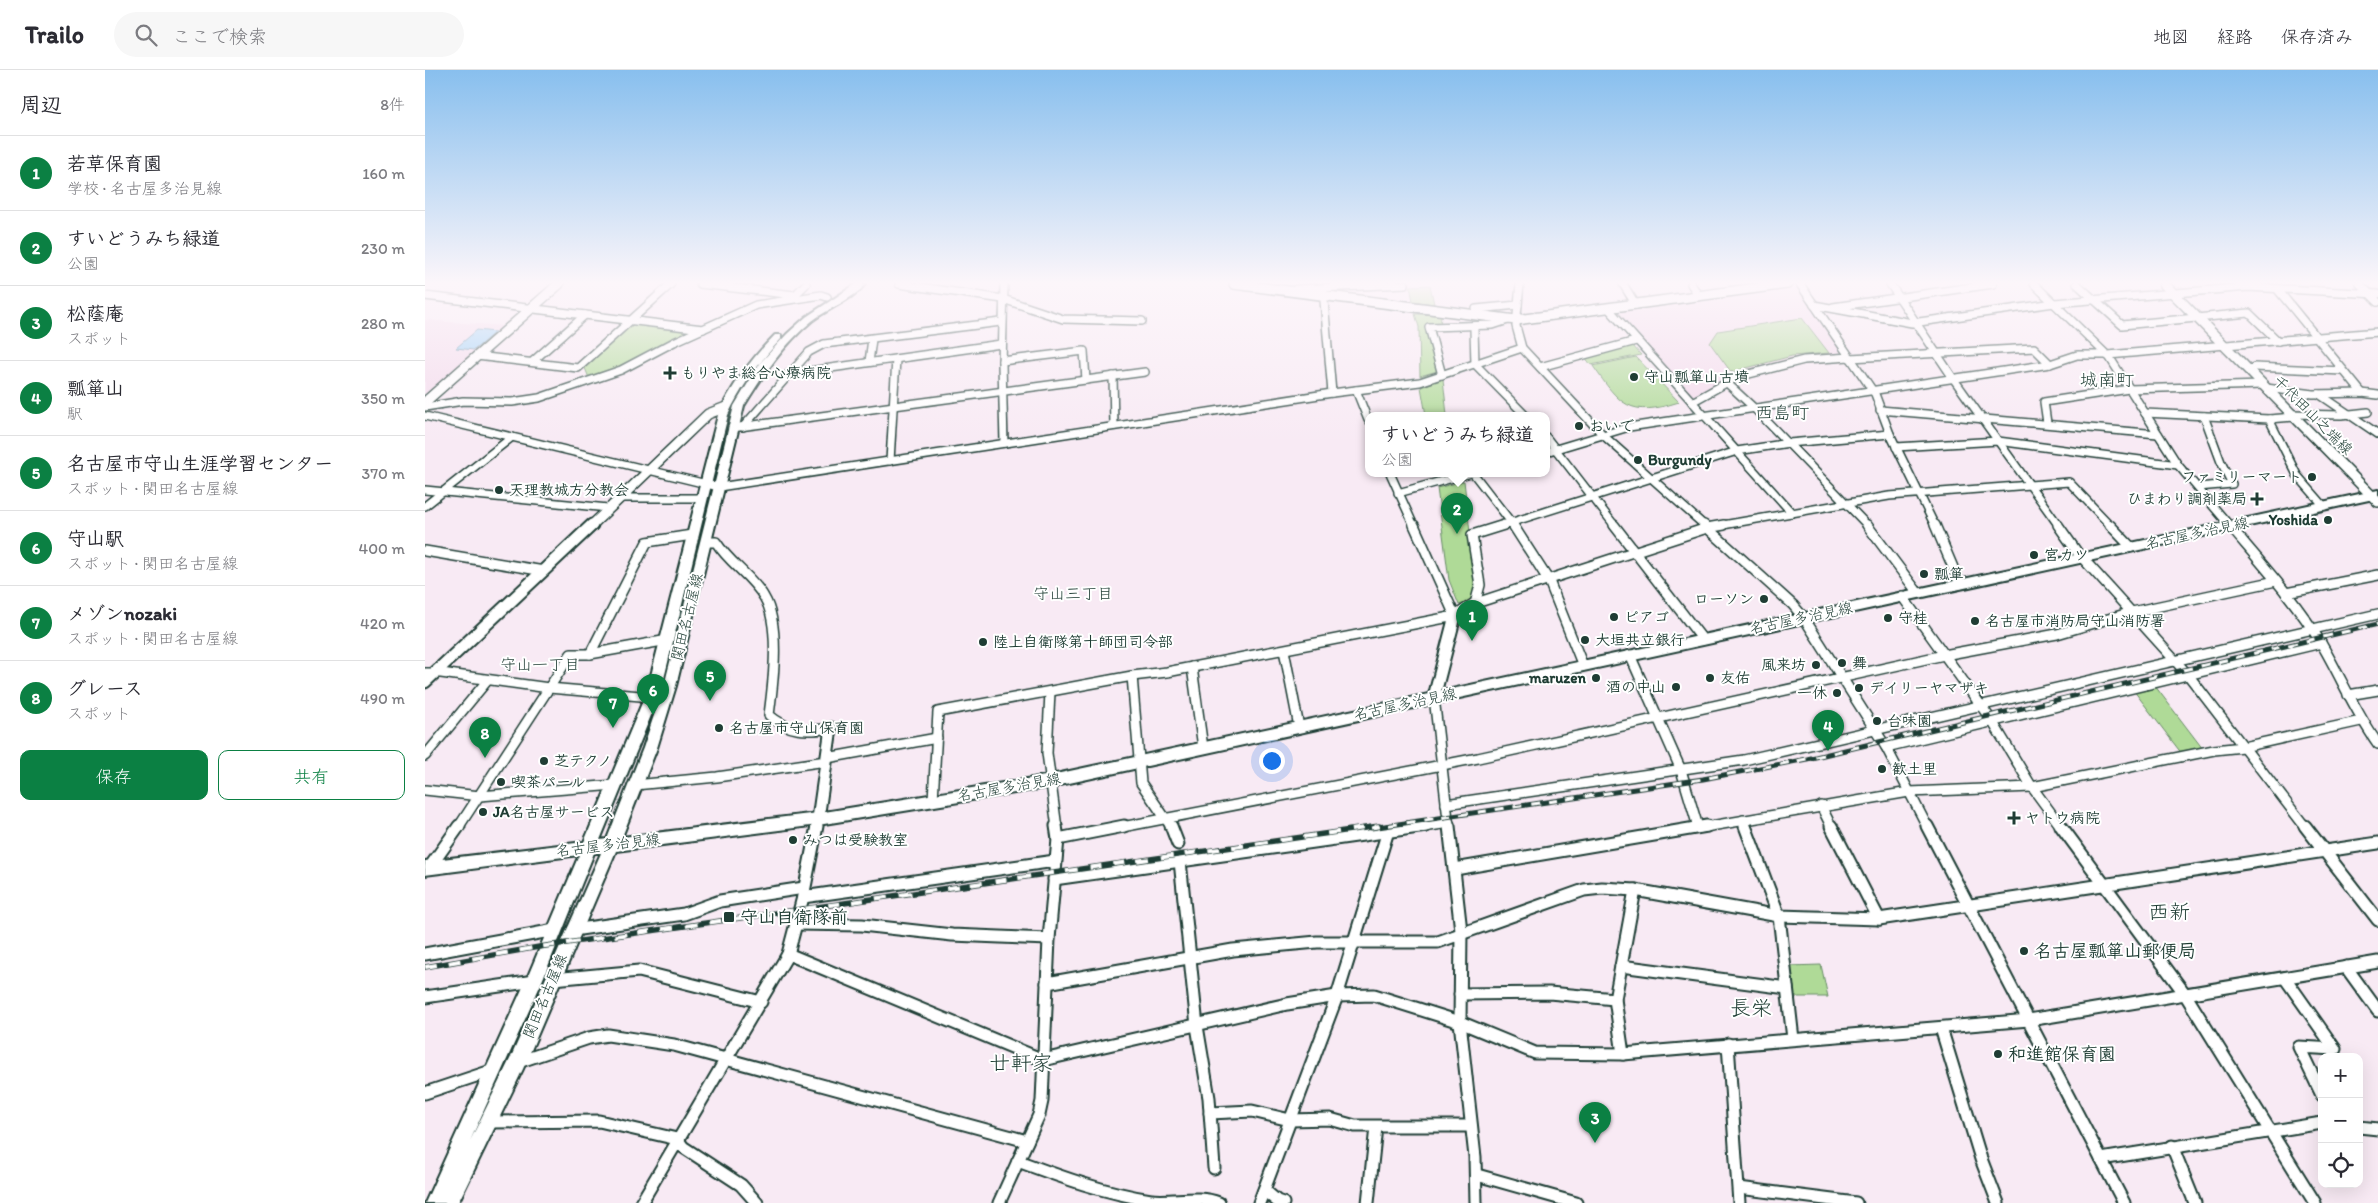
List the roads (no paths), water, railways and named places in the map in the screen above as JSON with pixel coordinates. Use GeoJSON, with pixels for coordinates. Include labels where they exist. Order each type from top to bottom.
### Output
{"type":"FeatureCollection","features":[{"type":"Feature","properties":{"kind":"main road","name":"関田名古屋線"},"geometry":{"type":"LineString","coordinates":[[436,1201],[534,981],[652,697],[668,640],[705,482],[726,408],[736,388],[764,350],[778,337]]}},
{"type":"Feature","properties":{"kind":"main road","name":"関田名古屋線"},"geometry":{"type":"LineString","coordinates":[[436,1201],[489,1122],[517,1063],[611,845],[669,690],[719,487],[737,428],[735,416],[747,393],[776,350],[790,337]]}},
{"type":"Feature","properties":{"kind":"main road","name":"名古屋多治見線"},"geometry":{"type":"LineString","coordinates":[[428,868],[818,818],[1051,781],[1918,592],[2231,525],[2376,497]]}},
{"type":"Feature","properties":{"kind":"street"},"geometry":{"type":"LineString","coordinates":[[425,402],[499,337]]}},
{"type":"Feature","properties":{"kind":"street"},"geometry":{"type":"LineString","coordinates":[[533,362],[561,337]]}},
{"type":"Feature","properties":{"kind":"street"},"geometry":{"type":"LineString","coordinates":[[477,356],[578,368],[612,337]]}},
{"type":"Feature","properties":{"kind":"street"},"geometry":{"type":"LineString","coordinates":[[425,407],[463,401],[512,402],[539,398],[640,362],[685,337]]}},
{"type":"Feature","properties":{"kind":"street"},"geometry":{"type":"LineString","coordinates":[[737,428],[809,352],[823,344],[888,337]]}},
{"type":"Feature","properties":{"kind":"street"},"geometry":{"type":"LineString","coordinates":[[1001,337],[1001,390],[1004,443]]}},
{"type":"Feature","properties":{"kind":"street"},"geometry":{"type":"LineString","coordinates":[[1328,337],[1333,393]]}},
{"type":"Feature","properties":{"kind":"street"},"geometry":{"type":"LineString","coordinates":[[1431,337],[1441,375]]}},
{"type":"Feature","properties":{"kind":"street"},"geometry":{"type":"LineString","coordinates":[[1474,337],[1475,364],[1522,412]]}},
{"type":"Feature","properties":{"kind":"street"},"geometry":{"type":"LineString","coordinates":[[1518,337],[1522,348],[1603,435],[1793,605],[1803,618],[1886,747],[2124,1203]]}},
{"type":"Feature","properties":{"kind":"street"},"geometry":{"type":"LineString","coordinates":[[1633,337],[1792,513]]}},
{"type":"Feature","properties":{"kind":"street"},"geometry":{"type":"LineString","coordinates":[[1836,337],[1872,390],[1890,434],[1939,534],[1960,584]]}},
{"type":"Feature","properties":{"kind":"street"},"geometry":{"type":"LineString","coordinates":[[1925,337],[2028,484],[2082,557],[2189,676],[2378,920]]}},
{"type":"Feature","properties":{"kind":"street"},"geometry":{"type":"LineString","coordinates":[[2089,337],[2107,355],[2178,465],[2231,525],[2286,593],[2311,628],[2321,643],[2361,721],[2378,744]]}},
{"type":"Feature","properties":{"kind":"street","name":"千代田山之端線"},"geometry":{"type":"LineString","coordinates":[[2215,337],[2376,497]]}},
{"type":"Feature","properties":{"kind":"street"},"geometry":{"type":"LineString","coordinates":[[2274,337],[2278,341]]}},
{"type":"Feature","properties":{"kind":"street"},"geometry":{"type":"LineString","coordinates":[[1550,451],[1629,427],[2049,364],[2077,355],[2107,355],[2316,337],[2362,393]]}},
{"type":"Feature","properties":{"kind":"street"},"geometry":{"type":"LineString","coordinates":[[869,362],[872,339]]}},
{"type":"Feature","properties":{"kind":"street"},"geometry":{"type":"LineString","coordinates":[[1540,366],[1637,341]]}},
{"type":"Feature","properties":{"kind":"street"},"geometry":{"type":"LineString","coordinates":[[788,374],[1001,344]]}},
{"type":"Feature","properties":{"kind":"street"},"geometry":{"type":"LineString","coordinates":[[425,416],[650,469],[654,472],[705,482],[719,487],[1333,393],[1420,382],[1522,348]]}},
{"type":"Feature","properties":{"kind":"street"},"geometry":{"type":"LineString","coordinates":[[1692,402],[1737,377],[1804,360],[2034,348],[2049,364]]}},
{"type":"Feature","properties":{"kind":"street"},"geometry":{"type":"LineString","coordinates":[[1002,361],[1084,351],[1086,380]]}},
{"type":"Feature","properties":{"kind":"street"},"geometry":{"type":"LineString","coordinates":[[890,461],[896,359]]}},
{"type":"Feature","properties":{"kind":"street"},"geometry":{"type":"LineString","coordinates":[[578,368],[586,382]]}},
{"type":"Feature","properties":{"kind":"street"},"geometry":{"type":"LineString","coordinates":[[2254,368],[2343,370]]}},
{"type":"Feature","properties":{"kind":"street"},"geometry":{"type":"LineString","coordinates":[[737,428],[1001,390],[1145,372]]}},
{"type":"Feature","properties":{"kind":"street"},"geometry":{"type":"LineString","coordinates":[[1113,376],[1114,426]]}},
{"type":"Feature","properties":{"kind":"street"},"geometry":{"type":"LineString","coordinates":[[1727,383],[1755,408],[1865,522],[1918,592]]}},
{"type":"Feature","properties":{"kind":"street"},"geometry":{"type":"LineString","coordinates":[[2047,423],[2044,402],[2129,388],[2265,387],[2319,394],[2362,393],[2378,396]]}},
{"type":"Feature","properties":{"kind":"street"},"geometry":{"type":"LineString","coordinates":[[1356,390],[1365,412]]}},
{"type":"Feature","properties":{"kind":"street"},"geometry":{"type":"LineString","coordinates":[[2319,394],[2378,434]]}},
{"type":"Feature","properties":{"kind":"street"},"geometry":{"type":"LineString","coordinates":[[427,677],[544,571],[708,414],[726,408]]}},
{"type":"Feature","properties":{"kind":"street"},"geometry":{"type":"LineString","coordinates":[[1880,410],[2158,434]]}},
{"type":"Feature","properties":{"kind":"street"},"geometry":{"type":"LineString","coordinates":[[2145,413],[2269,419],[2292,415],[2368,412]]}},
{"type":"Feature","properties":{"kind":"street"},"geometry":{"type":"LineString","coordinates":[[2198,487],[2232,484],[2221,462],[2205,416]]}},
{"type":"Feature","properties":{"kind":"street"},"geometry":{"type":"LineString","coordinates":[[2269,419],[2297,475],[2324,506]]}},
{"type":"Feature","properties":{"kind":"street"},"geometry":{"type":"LineString","coordinates":[[1475,604],[1480,585],[1473,535],[1737,452],[1789,443],[1890,434]]}},
{"type":"Feature","properties":{"kind":"street"},"geometry":{"type":"LineString","coordinates":[[425,506],[444,493],[512,437]]}},
{"type":"Feature","properties":{"kind":"street"},"geometry":{"type":"LineString","coordinates":[[1550,441],[1703,640]]}},
{"type":"Feature","properties":{"kind":"street"},"geometry":{"type":"LineString","coordinates":[[1896,447],[1998,441],[2178,465]]}},
{"type":"Feature","properties":{"kind":"street"},"geometry":{"type":"LineString","coordinates":[[1392,477],[1455,616],[1434,698],[1439,764],[1449,823],[1462,933],[1460,1022],[1477,1175],[1476,1203]]}},
{"type":"Feature","properties":{"kind":"street"},"geometry":{"type":"LineString","coordinates":[[1398,493],[1457,477]]}},
{"type":"Feature","properties":{"kind":"street"},"geometry":{"type":"LineString","coordinates":[[1475,477],[1512,524],[1549,581],[1583,666]]}},
{"type":"Feature","properties":{"kind":"street"},"geometry":{"type":"LineString","coordinates":[[933,800],[938,712],[1285,650],[1455,616],[1475,604],[1549,581],[1597,562],[1707,528],[1918,492],[2069,482],[2131,547]]}},
{"type":"Feature","properties":{"kind":"street"},"geometry":{"type":"LineString","coordinates":[[425,490],[608,508]]}},
{"type":"Feature","properties":{"kind":"street"},"geometry":{"type":"LineString","coordinates":[[619,498],[701,498]]}},
{"type":"Feature","properties":{"kind":"street"},"geometry":{"type":"LineString","coordinates":[[590,654],[647,542],[692,535]]}},
{"type":"Feature","properties":{"kind":"street"},"geometry":{"type":"LineString","coordinates":[[641,1203],[677,1139],[761,1002],[788,954],[803,893],[818,818],[831,728],[796,732],[779,725],[769,715],[773,622],[765,598],[723,555],[716,542],[706,542]]}},
{"type":"Feature","properties":{"kind":"street"},"geometry":{"type":"LineString","coordinates":[[425,552],[544,571]]}},
{"type":"Feature","properties":{"kind":"street"},"geometry":{"type":"LineString","coordinates":[[2286,593],[2378,575]]}},
{"type":"Feature","properties":{"kind":"street"},"geometry":{"type":"LineString","coordinates":[[1057,839],[1478,758],[1841,677],[2057,634],[2132,612],[2276,581]]}},
{"type":"Feature","properties":{"kind":"street"},"geometry":{"type":"LineString","coordinates":[[1902,596],[1992,721],[2032,787],[2185,994],[2315,1203]]}},
{"type":"Feature","properties":{"kind":"street"},"geometry":{"type":"LineString","coordinates":[[1446,804],[1744,760],[2378,614]]}},
{"type":"Feature","properties":{"kind":"street"},"geometry":{"type":"LineString","coordinates":[[428,868],[480,796],[571,654],[590,654],[668,640]]}},
{"type":"Feature","properties":{"kind":"street"},"geometry":{"type":"LineString","coordinates":[[1886,747],[2321,643]]}},
{"type":"Feature","properties":{"kind":"street"},"geometry":{"type":"LineString","coordinates":[[1285,650],[1299,727]]}},
{"type":"Feature","properties":{"kind":"street"},"geometry":{"type":"LineString","coordinates":[[1630,656],[1681,770],[1698,827]]}},
{"type":"Feature","properties":{"kind":"street"},"geometry":{"type":"LineString","coordinates":[[1193,667],[1203,748]]}},
{"type":"Feature","properties":{"kind":"street"},"geometry":{"type":"LineString","coordinates":[[427,677],[441,673],[487,681],[652,697]]}},
{"type":"Feature","properties":{"kind":"street"},"geometry":{"type":"LineString","coordinates":[[1132,676],[1141,761],[1141,783],[1175,832],[1178,844]]}},
{"type":"Feature","properties":{"kind":"street"},"geometry":{"type":"LineString","coordinates":[[425,756],[487,681]]}},
{"type":"Feature","properties":{"kind":"street"},"geometry":{"type":"LineString","coordinates":[[2348,695],[2378,690]]}},
{"type":"Feature","properties":{"kind":"street"},"geometry":{"type":"LineString","coordinates":[[999,1203],[1039,1115],[1043,1101],[1043,1060],[1049,939],[1057,839],[1047,753],[1050,692]]}},
{"type":"Feature","properties":{"kind":"street"},"geometry":{"type":"LineString","coordinates":[[1455,869],[1909,792],[2032,787],[2361,721]]}},
{"type":"Feature","properties":{"kind":"street"},"geometry":{"type":"LineString","coordinates":[[635,785],[717,777],[826,760],[937,738]]}},
{"type":"Feature","properties":{"kind":"street"},"geometry":{"type":"LineString","coordinates":[[425,790],[480,796],[615,785]]}},
{"type":"Feature","properties":{"kind":"street"},"geometry":{"type":"LineString","coordinates":[[1821,806],[1879,918]]}},
{"type":"Feature","properties":{"kind":"street"},"geometry":{"type":"LineString","coordinates":[[1743,820],[1779,916],[1793,1039]]}},
{"type":"Feature","properties":{"kind":"street"},"geometry":{"type":"LineString","coordinates":[[1054,879],[1449,823]]}},
{"type":"Feature","properties":{"kind":"street"},"geometry":{"type":"LineString","coordinates":[[1259,1203],[1337,996],[1355,944],[1388,831]]}},
{"type":"Feature","properties":{"kind":"street"},"geometry":{"type":"LineString","coordinates":[[1047,983],[1233,950],[1308,943],[1438,942],[1584,890],[1602,888],[1635,890],[1779,916],[1879,918],[2378,844]]}},
{"type":"Feature","properties":{"kind":"street"},"geometry":{"type":"LineString","coordinates":[[573,930],[685,914],[720,901],[803,893],[1055,861]]}},
{"type":"Feature","properties":{"kind":"street"},"geometry":{"type":"LineString","coordinates":[[1180,861],[1197,1026],[1210,1113],[1214,1168]]}},
{"type":"Feature","properties":{"kind":"street"},"geometry":{"type":"LineString","coordinates":[[1623,1054],[1615,999],[1635,890]]}},
{"type":"Feature","properties":{"kind":"street"},"geometry":{"type":"LineString","coordinates":[[796,924],[871,925],[952,935],[1049,939]]}},
{"type":"Feature","properties":{"kind":"street"},"geometry":{"type":"LineString","coordinates":[[425,954],[555,930]]}},
{"type":"Feature","properties":{"kind":"street"},"geometry":{"type":"LineString","coordinates":[[788,954],[1043,1060],[1287,1004],[1337,996],[1374,995],[1460,1022],[1535,1053],[1623,1054],[2029,1020],[2378,962]]}},
{"type":"Feature","properties":{"kind":"street"},"geometry":{"type":"LineString","coordinates":[[1621,966],[1787,988]]}},
{"type":"Feature","properties":{"kind":"street"},"geometry":{"type":"LineString","coordinates":[[2346,967],[2378,1011]]}},
{"type":"Feature","properties":{"kind":"street"},"geometry":{"type":"LineString","coordinates":[[553,979],[639,971],[761,1002]]}},
{"type":"Feature","properties":{"kind":"street"},"geometry":{"type":"LineString","coordinates":[[2285,978],[2335,1048],[2299,1047],[2318,1087]]}},
{"type":"Feature","properties":{"kind":"street"},"geometry":{"type":"LineString","coordinates":[[425,997],[534,981]]}},
{"type":"Feature","properties":{"kind":"street"},"geometry":{"type":"LineString","coordinates":[[1460,994],[1549,992],[1615,999]]}},
{"type":"Feature","properties":{"kind":"street"},"geometry":{"type":"LineString","coordinates":[[1941,1028],[1981,1159],[1998,1203]]}},
{"type":"Feature","properties":{"kind":"street"},"geometry":{"type":"LineString","coordinates":[[517,1063],[589,1038],[608,1035],[674,1045],[1027,1141]]}},
{"type":"Feature","properties":{"kind":"street"},"geometry":{"type":"LineString","coordinates":[[1728,1044],[1739,1203]]}},
{"type":"Feature","properties":{"kind":"street"},"geometry":{"type":"LineString","coordinates":[[425,1093],[495,1070]]}},
{"type":"Feature","properties":{"kind":"street"},"geometry":{"type":"LineString","coordinates":[[1210,1113],[1252,1111],[1291,1120],[1330,1119],[1355,1126],[1471,1126]]}},
{"type":"Feature","properties":{"kind":"street"},"geometry":{"type":"LineString","coordinates":[[489,1122],[599,1122],[677,1139],[683,1147],[741,1185],[757,1203]]}},
{"type":"Feature","properties":{"kind":"street"},"geometry":{"type":"LineString","coordinates":[[2101,1159],[2269,1130],[2318,1124]]}},
{"type":"Feature","properties":{"kind":"street"},"geometry":{"type":"LineString","coordinates":[[1368,1203],[1376,1127]]}},
{"type":"Feature","properties":{"kind":"street"},"geometry":{"type":"LineString","coordinates":[[2363,1127],[2378,1128]]}},
{"type":"Feature","properties":{"kind":"street"},"geometry":{"type":"LineString","coordinates":[[2172,1146],[2195,1203]]}},
{"type":"Feature","properties":{"kind":"street"},"geometry":{"type":"LineString","coordinates":[[1018,1161],[1103,1191],[1156,1202],[1207,1200],[1219,1203]]}},
{"type":"Feature","properties":{"kind":"street"},"geometry":{"type":"LineString","coordinates":[[1477,1175],[1576,1203]]}},
{"type":"Feature","properties":{"kind":"street"},"geometry":{"type":"LineString","coordinates":[[1739,1188],[1856,1203]]}},
{"type":"Feature","properties":{"kind":"street"},"geometry":{"type":"LineString","coordinates":[[1264,1190],[1277,1201],[1283,1203]]}},
{"type":"Feature","properties":{"kind":"water"},"geometry":{"type":"Polygon","coordinates":[[[469,337],[489,337],[474,350],[456,348],[469,337]]]}},
{"type":"Feature","properties":{"kind":"railway"},"geometry":{"type":"LineString","coordinates":[[1371,828],[1703,779],[1807,759],[2378,624]]}},
{"type":"Feature","properties":{"kind":"railway"},"geometry":{"type":"LineString","coordinates":[[425,967],[539,947],[1379,826]]}},
{"type":"Feature","properties":{"kind":"place","name":"もりやま総合心療病院"},"geometry":{"type":"Point","coordinates":[670,373]}},
{"type":"Feature","properties":{"kind":"place","name":"守山瓢箪山古墳"},"geometry":{"type":"Point","coordinates":[1634,377]}},
{"type":"Feature","properties":{"kind":"place","name":"おいで"},"geometry":{"type":"Point","coordinates":[1579,426]}},
{"type":"Feature","properties":{"kind":"place","name":"Burgundy"},"geometry":{"type":"Point","coordinates":[1638,460]}},
{"type":"Feature","properties":{"kind":"place","name":"ファミリーマート"},"geometry":{"type":"Point","coordinates":[2312,477]}},
{"type":"Feature","properties":{"kind":"place","name":"天理教城方分教会"},"geometry":{"type":"Point","coordinates":[499,490]}},
{"type":"Feature","properties":{"kind":"place","name":"ひまわり調剤薬局"},"geometry":{"type":"Point","coordinates":[2257,499]}},
{"type":"Feature","properties":{"kind":"place","name":"Yoshida"},"geometry":{"type":"Point","coordinates":[2328,520]}},
{"type":"Feature","properties":{"kind":"place","name":"すいどうみち緑道"},"geometry":{"type":"Point","coordinates":[1457,534]}},
{"type":"Feature","properties":{"kind":"place","name":"宮カツ"},"geometry":{"type":"Point","coordinates":[2034,555]}},
{"type":"Feature","properties":{"kind":"place","name":"瓢箪"},"geometry":{"type":"Point","coordinates":[1924,574]}},
{"type":"Feature","properties":{"kind":"place","name":"ローソン"},"geometry":{"type":"Point","coordinates":[1764,599]}},
{"type":"Feature","properties":{"kind":"place","name":"ピアゴ"},"geometry":{"type":"Point","coordinates":[1614,617]}},
{"type":"Feature","properties":{"kind":"place","name":"守桂"},"geometry":{"type":"Point","coordinates":[1888,618]}},
{"type":"Feature","properties":{"kind":"place","name":"名古屋市消防局守山消防署"},"geometry":{"type":"Point","coordinates":[1975,621]}},
{"type":"Feature","properties":{"kind":"place","name":"大垣共立銀行"},"geometry":{"type":"Point","coordinates":[1585,640]}},
{"type":"Feature","properties":{"kind":"place","name":"若草保育園"},"geometry":{"type":"Point","coordinates":[1472,641]}},
{"type":"Feature","properties":{"kind":"place","name":"陸上自衛隊第十師団司令部"},"geometry":{"type":"Point","coordinates":[983,642]}},
{"type":"Feature","properties":{"kind":"place","name":"舞"},"geometry":{"type":"Point","coordinates":[1842,663]}},
{"type":"Feature","properties":{"kind":"place","name":"風来坊"},"geometry":{"type":"Point","coordinates":[1816,665]}},
{"type":"Feature","properties":{"kind":"place","name":"maruzen"},"geometry":{"type":"Point","coordinates":[1596,678]}},
{"type":"Feature","properties":{"kind":"place","name":"友佑"},"geometry":{"type":"Point","coordinates":[1710,678]}},
{"type":"Feature","properties":{"kind":"place","name":"酒の中山"},"geometry":{"type":"Point","coordinates":[1676,687]}},
{"type":"Feature","properties":{"kind":"place","name":"デイリーヤマザキ"},"geometry":{"type":"Point","coordinates":[1859,688]}},
{"type":"Feature","properties":{"kind":"place","name":"一休"},"geometry":{"type":"Point","coordinates":[1837,693]}},
{"type":"Feature","properties":{"kind":"place","name":"名古屋市守山生涯学習センター"},"geometry":{"type":"Point","coordinates":[710,701]}},
{"type":"Feature","properties":{"kind":"place","name":"守山駅"},"geometry":{"type":"Point","coordinates":[653,715]}},
{"type":"Feature","properties":{"kind":"place","name":"台味園"},"geometry":{"type":"Point","coordinates":[1877,721]}},
{"type":"Feature","properties":{"kind":"place","name":"メゾンnozaki"},"geometry":{"type":"Point","coordinates":[613,728]}},
{"type":"Feature","properties":{"kind":"place","name":"名古屋市守山保育園"},"geometry":{"type":"Point","coordinates":[719,728]}},
{"type":"Feature","properties":{"kind":"place","name":"瓢箪山"},"geometry":{"type":"Point","coordinates":[1828,751]}},
{"type":"Feature","properties":{"kind":"place","name":"グレース"},"geometry":{"type":"Point","coordinates":[485,758]}},
{"type":"Feature","properties":{"kind":"place","name":"芝テクノ"},"geometry":{"type":"Point","coordinates":[544,761]}},
{"type":"Feature","properties":{"kind":"place","name":"歓土里"},"geometry":{"type":"Point","coordinates":[1882,769]}},
{"type":"Feature","properties":{"kind":"place","name":"喫茶パール"},"geometry":{"type":"Point","coordinates":[501,782]}},
{"type":"Feature","properties":{"kind":"place","name":"JA名古屋サービス"},"geometry":{"type":"Point","coordinates":[483,812]}},
{"type":"Feature","properties":{"kind":"place","name":"ヤトウ病院"},"geometry":{"type":"Point","coordinates":[2014,818]}},
{"type":"Feature","properties":{"kind":"place","name":"みつは受験教室"},"geometry":{"type":"Point","coordinates":[793,840]}},
{"type":"Feature","properties":{"kind":"place","name":"守山自衛隊前"},"geometry":{"type":"Point","coordinates":[729,917]}},
{"type":"Feature","properties":{"kind":"place","name":"名古屋瓢箪山郵便局"},"geometry":{"type":"Point","coordinates":[2024,951]}},
{"type":"Feature","properties":{"kind":"place","name":"和進館保育園"},"geometry":{"type":"Point","coordinates":[1998,1054]}},
{"type":"Feature","properties":{"kind":"place","name":"松蔭庵"},"geometry":{"type":"Point","coordinates":[1595,1143]}},
{"type":"Feature","properties":{"kind":"district","name":"城南町"},"geometry":{"type":"Point","coordinates":[2107,380]}},
{"type":"Feature","properties":{"kind":"district","name":"西島町"},"geometry":{"type":"Point","coordinates":[1782,413]}},
{"type":"Feature","properties":{"kind":"district","name":"守山三丁目"},"geometry":{"type":"Point","coordinates":[1073,593]}},
{"type":"Feature","properties":{"kind":"district","name":"守山一丁目"},"geometry":{"type":"Point","coordinates":[540,664]}},
{"type":"Feature","properties":{"kind":"district","name":"西新"},"geometry":{"type":"Point","coordinates":[2169,912]}},
{"type":"Feature","properties":{"kind":"district","name":"長栄"},"geometry":{"type":"Point","coordinates":[1751,1008]}},
{"type":"Feature","properties":{"kind":"district","name":"廿軒家"},"geometry":{"type":"Point","coordinates":[1021,1063]}}]}
